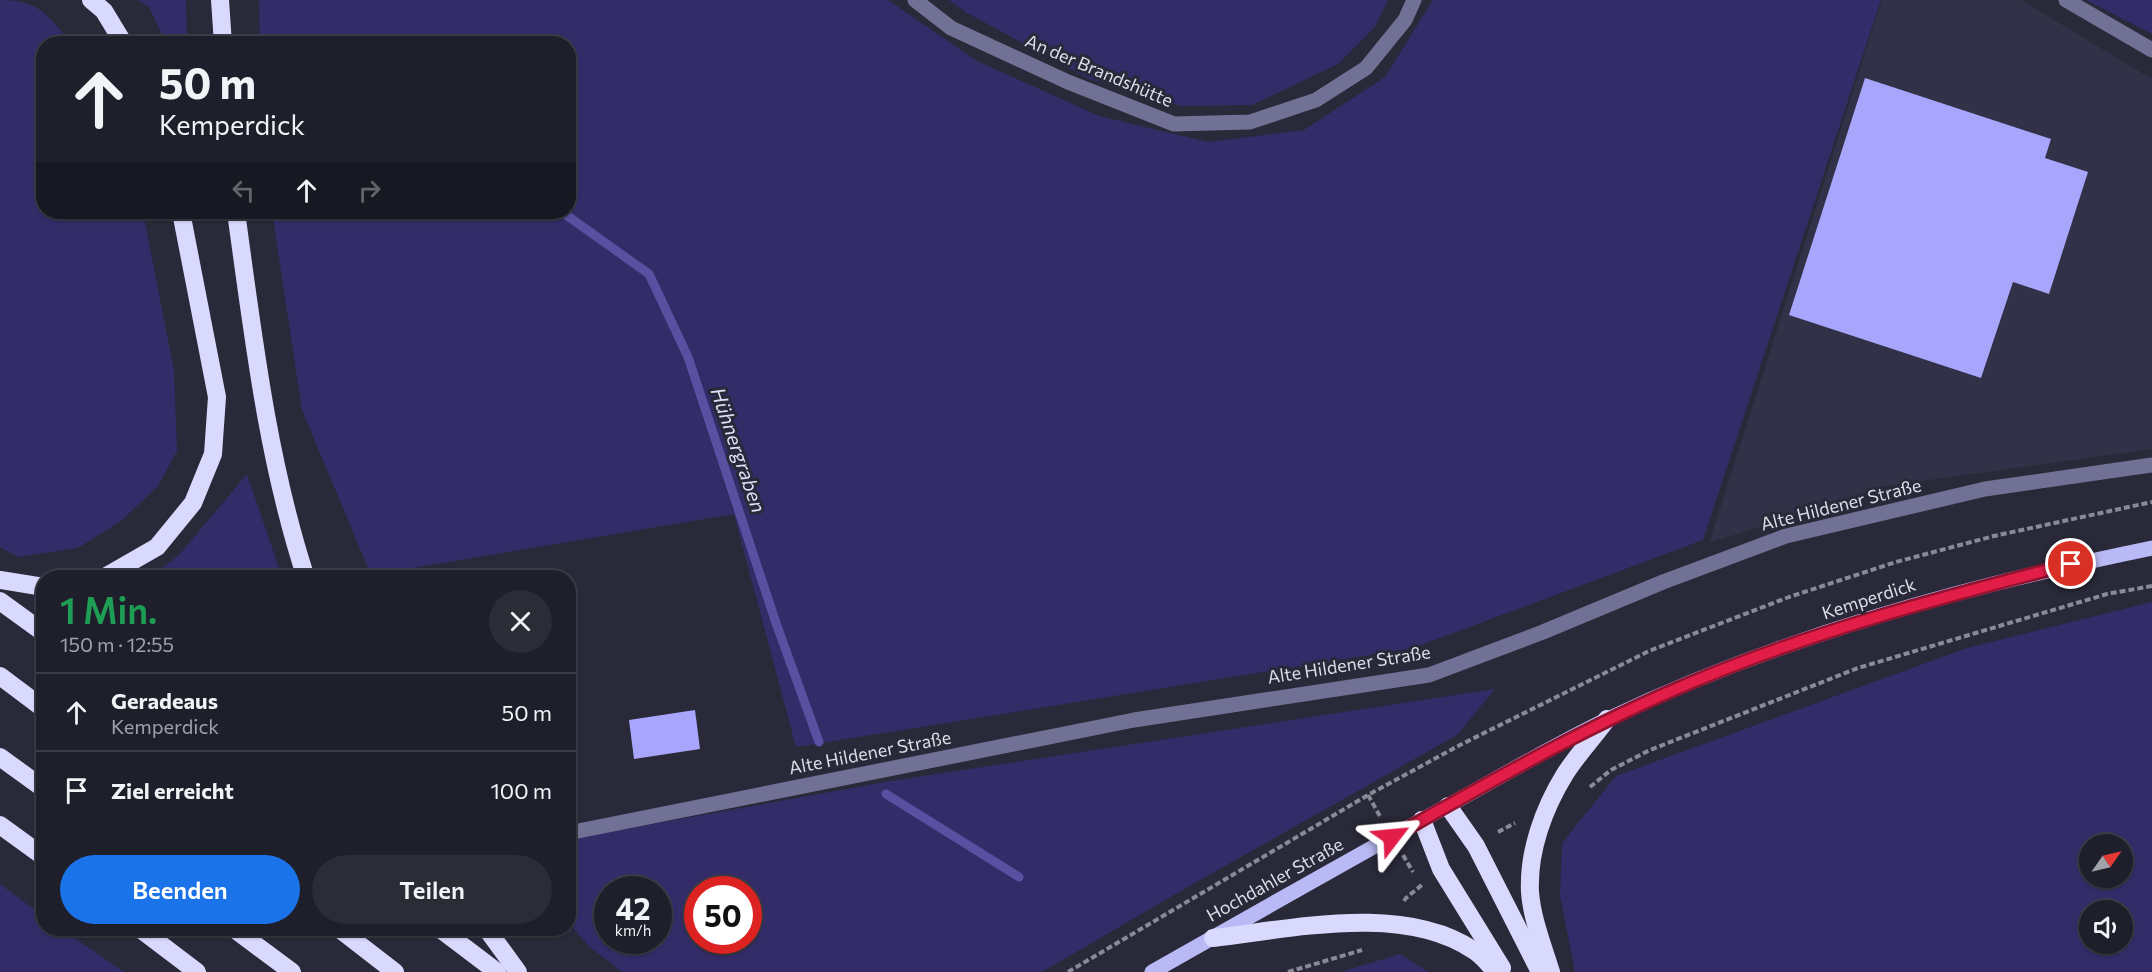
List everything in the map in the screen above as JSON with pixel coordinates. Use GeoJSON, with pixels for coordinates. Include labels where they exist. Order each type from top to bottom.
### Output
{"type":"FeatureCollection","features":[{"type":"Feature","properties":{"kind":"highway"},"geometry":{"type":"LineString","coordinates":[[91,0],[104,11],[119,36]]}},
{"type":"Feature","properties":{"kind":"highway"},"geometry":{"type":"LineString","coordinates":[[220,0],[222,36]]}},
{"type":"Feature","properties":{"kind":"highway"},"geometry":{"type":"LineString","coordinates":[[117,570],[157,547],[193,503],[213,453],[217,398],[182,219]]}},
{"type":"Feature","properties":{"kind":"highway"},"geometry":{"type":"LineString","coordinates":[[237,219],[267,427],[294,543],[303,570]]}},
{"type":"Feature","properties":{"kind":"highway"},"geometry":{"type":"LineString","coordinates":[[0,580],[36,586]]}},
{"type":"Feature","properties":{"kind":"highway"},"geometry":{"type":"LineString","coordinates":[[0,601],[36,627]]}},
{"type":"Feature","properties":{"kind":"highway"},"geometry":{"type":"LineString","coordinates":[[0,676],[36,703]]}},
{"type":"Feature","properties":{"kind":"highway"},"geometry":{"type":"LineString","coordinates":[[1551,972],[1537,929],[1530,892],[1532,857],[1543,819],[1565,774],[1607,719]]}},
{"type":"Feature","properties":{"kind":"highway"},"geometry":{"type":"LineString","coordinates":[[0,757],[36,783]]}},
{"type":"Feature","properties":{"kind":"highway"},"geometry":{"type":"LineString","coordinates":[[1448,806],[1476,846],[1540,972]]}},
{"type":"Feature","properties":{"kind":"highway"},"geometry":{"type":"LineString","coordinates":[[1422,820],[1441,869],[1504,972]]}},
{"type":"Feature","properties":{"kind":"highway"},"geometry":{"type":"LineString","coordinates":[[0,825],[36,851]]}},
{"type":"Feature","properties":{"kind":"highway"},"geometry":{"type":"LineString","coordinates":[[1213,938],[1341,923],[1396,923],[1438,932],[1474,950],[1496,972]]}},
{"type":"Feature","properties":{"kind":"highway"},"geometry":{"type":"LineString","coordinates":[[150,936],[197,972]]}},
{"type":"Feature","properties":{"kind":"highway"},"geometry":{"type":"LineString","coordinates":[[244,936],[292,972]]}},
{"type":"Feature","properties":{"kind":"highway"},"geometry":{"type":"LineString","coordinates":[[348,936],[395,972]]}},
{"type":"Feature","properties":{"kind":"highway"},"geometry":{"type":"LineString","coordinates":[[450,936],[497,972]]}},
{"type":"Feature","properties":{"kind":"highway"},"geometry":{"type":"LineString","coordinates":[[492,936],[518,972]]}},
{"type":"Feature","properties":{"kind":"main road","name":"Kemperdick"},"geometry":{"type":"LineString","coordinates":[[1607,719],[1773,650],[1934,599],[2071,564],[2152,548]]}},
{"type":"Feature","properties":{"kind":"main road","name":"Hochdahler Straße"},"geometry":{"type":"LineString","coordinates":[[1152,972],[1607,719]]}},
{"type":"Feature","properties":{"kind":"street","name":"An der Brandshütte"},"geometry":{"type":"LineString","coordinates":[[915,0],[951,28],[1068,82],[1174,124],[1250,122],[1316,100],[1366,68],[1405,20],[1414,0]]}},
{"type":"Feature","properties":{"kind":"street"},"geometry":{"type":"LineString","coordinates":[[2066,0],[2152,50]]}},
{"type":"Feature","properties":{"kind":"street","name":"Alte Hildener Straße"},"geometry":{"type":"LineString","coordinates":[[576,831],[1134,720],[1429,675],[1786,536],[1985,489],[2152,465]]}},
{"type":"Feature","properties":{"kind":"path"},"geometry":{"type":"LineString","coordinates":[[1068,972],[1368,795],[1460,745],[1649,651],[1789,597],[1896,562],[1994,536],[2152,502]]}},
{"type":"Feature","properties":{"kind":"path"},"geometry":{"type":"LineString","coordinates":[[1587,790],[1611,770],[1650,750],[1858,668],[2107,594],[2152,586]]}},
{"type":"Feature","properties":{"kind":"path"},"geometry":{"type":"LineString","coordinates":[[1476,846],[1518,821],[1526,818],[1543,819]]}},
{"type":"Feature","properties":{"kind":"path"},"geometry":{"type":"LineString","coordinates":[[1396,923],[1406,898],[1441,869]]}},
{"type":"Feature","properties":{"kind":"path"},"geometry":{"type":"LineString","coordinates":[[1288,972],[1370,948]]}},
{"type":"Feature","properties":{"kind":"shaded area"},"geometry":{"type":"Polygon","coordinates":[[[0,0],[34,6],[42,11],[66,36],[36,36],[36,219],[144,219],[174,371],[177,451],[158,486],[121,521],[78,548],[18,557],[0,547],[0,0]]]}},
{"type":"Feature","properties":{"kind":"shaded area"},"geometry":{"type":"Polygon","coordinates":[[[138,0],[186,0],[187,36],[163,36],[149,7],[138,0]]]}},
{"type":"Feature","properties":{"kind":"shaded area"},"geometry":{"type":"Polygon","coordinates":[[[259,0],[888,0],[977,61],[1099,116],[1208,142],[1304,130],[1385,77],[1433,0],[1881,0],[1703,540],[1413,648],[796,747],[734,514],[401,570],[369,570],[302,410],[273,219],[576,219],[576,36],[260,36],[259,0]]]}},
{"type":"Feature","properties":{"kind":"shaded area"},"geometry":{"type":"Polygon","coordinates":[[[949,0],[1388,0],[1375,27],[1338,64],[1252,105],[1181,106],[1089,79],[967,13],[949,0]]]}},
{"type":"Feature","properties":{"kind":"shaded area"},"geometry":{"type":"Polygon","coordinates":[[[1882,0],[2021,0],[2152,79],[2152,449],[1886,486],[1709,543],[1882,0]]]}},
{"type":"Feature","properties":{"kind":"shaded area"},"geometry":{"type":"Polygon","coordinates":[[[2086,0],[2152,0],[2152,34],[2086,0]]]}},
{"type":"Feature","properties":{"kind":"shaded area"},"geometry":{"type":"Polygon","coordinates":[[[247,474],[280,570],[160,570],[179,555],[247,474]]]}},
{"type":"Feature","properties":{"kind":"shaded area"},"geometry":{"type":"Polygon","coordinates":[[[2152,602],[2152,972],[1575,972],[1560,896],[1562,843],[1616,776],[1967,648],[2152,602]]]}},
{"type":"Feature","properties":{"kind":"shaded area"},"geometry":{"type":"Polygon","coordinates":[[[1495,689],[1457,735],[1042,972],[622,972],[599,954],[672,954],[672,876],[594,876],[594,950],[576,932],[576,838],[891,781],[1495,689]]]}},
{"type":"Feature","properties":{"kind":"shaded area"},"geometry":{"type":"Polygon","coordinates":[[[0,884],[36,911],[36,936],[71,936],[124,972],[0,972],[0,884]]]}},
{"type":"Feature","properties":{"kind":"shaded area"},"geometry":{"type":"Polygon","coordinates":[[[1400,954],[1428,972],[1341,972],[1400,954]]]}},
{"type":"Feature","properties":{"kind":"building"},"geometry":{"type":"Polygon","coordinates":[[[1865,78],[2051,139],[2045,158],[2088,172],[2049,294],[2013,282],[1981,378],[1789,315],[1865,78]]]}},
{"type":"Feature","properties":{"kind":"building"},"geometry":{"type":"Polygon","coordinates":[[[695,710],[700,749],[634,759],[629,720],[695,710]]]}},
{"type":"Feature","properties":{"kind":"waterway","name":"Hühnergraben"},"geometry":{"type":"LineString","coordinates":[[572,219],[649,274],[688,357],[776,623],[819,742]]}},
{"type":"Feature","properties":{"kind":"waterway","name":"Hühnergraben"},"geometry":{"type":"LineString","coordinates":[[886,794],[1019,877]]}},
{"type":"Feature","properties":{"kind":"route"},"geometry":{"type":"LineString","coordinates":[[1392,837],[1607,719],[1692,682],[1773,650],[1934,599],[2071,564]]}}]}
